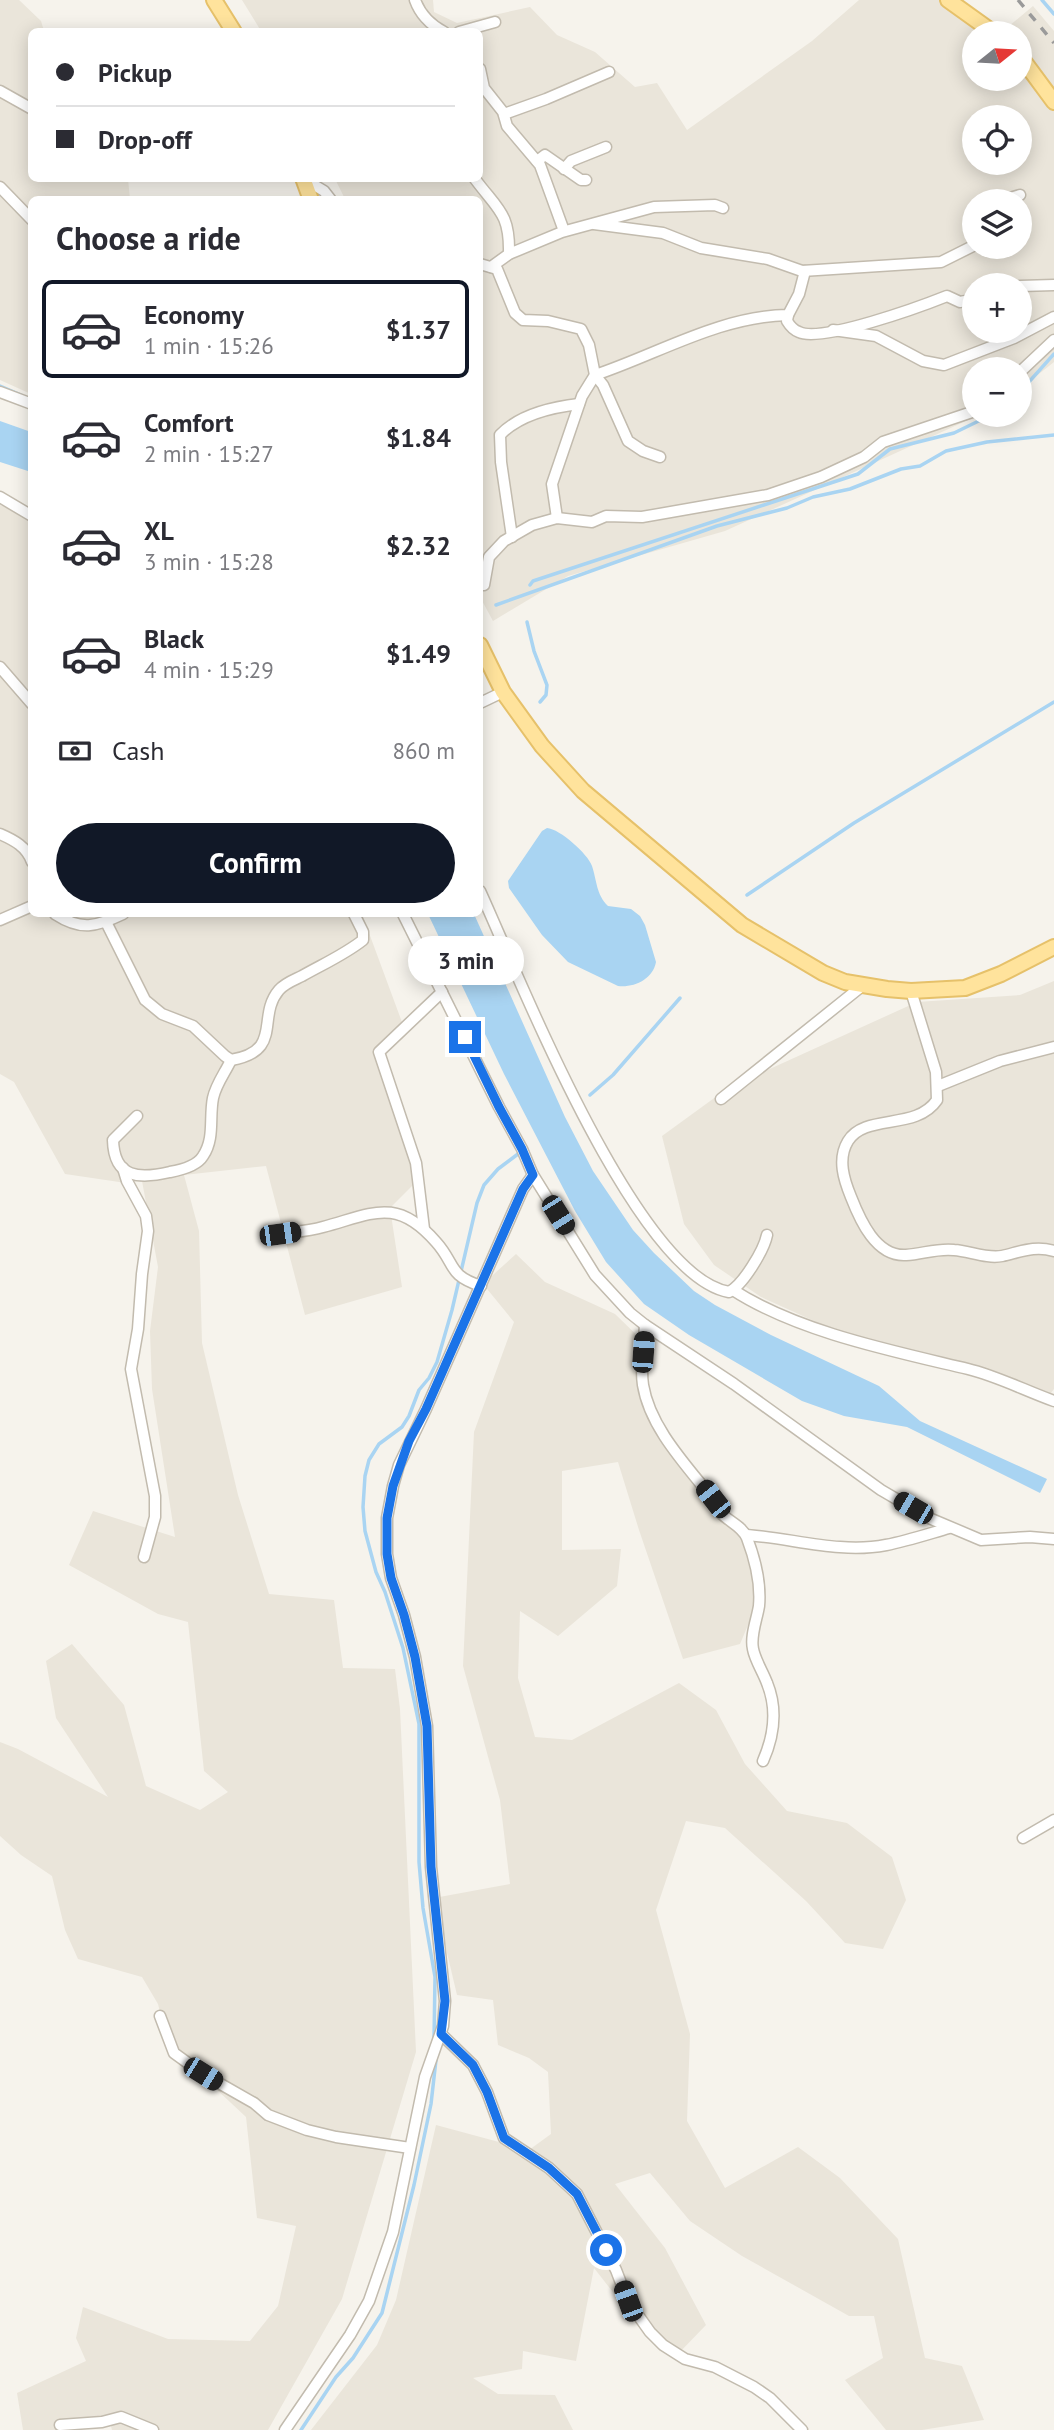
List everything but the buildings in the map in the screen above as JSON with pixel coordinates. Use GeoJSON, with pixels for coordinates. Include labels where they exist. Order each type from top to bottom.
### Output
{"type":"FeatureCollection","features":[{"type":"Feature","properties":{"kind":"main road"},"geometry":{"type":"LineString","coordinates":[[214,0],[232,28]]}},
{"type":"Feature","properties":{"kind":"main road"},"geometry":{"type":"LineString","coordinates":[[948,0],[978,21]]}},
{"type":"Feature","properties":{"kind":"main road"},"geometry":{"type":"LineString","coordinates":[[1032,72],[1054,102]]}},
{"type":"Feature","properties":{"kind":"main road"},"geometry":{"type":"LineString","coordinates":[[483,651],[503,692],[542,746],[583,792],[742,925],[823,972],[862,986],[911,991],[965,988],[1054,947]]}},
{"type":"Feature","properties":{"kind":"street"},"geometry":{"type":"LineString","coordinates":[[415,0],[427,20],[438,28]]}},
{"type":"Feature","properties":{"kind":"street"},"geometry":{"type":"LineString","coordinates":[[474,28],[495,22]]}},
{"type":"Feature","properties":{"kind":"street"},"geometry":{"type":"LineString","coordinates":[[503,114],[609,72]]}},
{"type":"Feature","properties":{"kind":"street"},"geometry":{"type":"LineString","coordinates":[[483,83],[503,114],[507,126],[540,166],[564,231]]}},
{"type":"Feature","properties":{"kind":"street"},"geometry":{"type":"LineString","coordinates":[[0,91],[28,107]]}},
{"type":"Feature","properties":{"kind":"street"},"geometry":{"type":"LineString","coordinates":[[564,169],[572,161],[606,147]]}},
{"type":"Feature","properties":{"kind":"street"},"geometry":{"type":"LineString","coordinates":[[537,162],[545,155],[586,180]]}},
{"type":"Feature","properties":{"kind":"street"},"geometry":{"type":"LineString","coordinates":[[308,182],[328,196]]}},
{"type":"Feature","properties":{"kind":"street"},"geometry":{"type":"LineString","coordinates":[[477,182],[506,220],[510,238],[509,254]]}},
{"type":"Feature","properties":{"kind":"street"},"geometry":{"type":"LineString","coordinates":[[0,187],[28,216]]}},
{"type":"Feature","properties":{"kind":"street"},"geometry":{"type":"LineString","coordinates":[[491,267],[509,254],[564,231],[654,208],[715,205],[723,208]]}},
{"type":"Feature","properties":{"kind":"street"},"geometry":{"type":"LineString","coordinates":[[594,224],[663,233],[701,248],[768,259],[805,271],[941,262],[962,252]]}},
{"type":"Feature","properties":{"kind":"street"},"geometry":{"type":"LineString","coordinates":[[483,265],[497,269],[515,313],[523,320],[548,321],[581,329],[589,345],[595,375],[603,385],[628,441],[643,451],[660,457]]}},
{"type":"Feature","properties":{"kind":"street"},"geometry":{"type":"LineString","coordinates":[[805,271],[799,294],[787,321],[800,333],[817,334],[891,317],[947,296],[962,302]]}},
{"type":"Feature","properties":{"kind":"street"},"geometry":{"type":"LineString","coordinates":[[1032,286],[1054,285]]}},
{"type":"Feature","properties":{"kind":"street"},"geometry":{"type":"LineString","coordinates":[[558,518],[552,484],[579,404],[595,375],[673,344],[754,318],[788,315]]}},
{"type":"Feature","properties":{"kind":"street"},"geometry":{"type":"LineString","coordinates":[[833,330],[876,336],[923,361],[944,365],[1014,338],[1054,317]]}},
{"type":"Feature","properties":{"kind":"street"},"geometry":{"type":"LineString","coordinates":[[1032,361],[1054,340]]}},
{"type":"Feature","properties":{"kind":"street"},"geometry":{"type":"LineString","coordinates":[[0,392],[28,402]]}},
{"type":"Feature","properties":{"kind":"street"},"geometry":{"type":"LineString","coordinates":[[512,537],[501,462],[500,435],[508,426],[524,419],[560,407],[579,404]]}},
{"type":"Feature","properties":{"kind":"street"},"geometry":{"type":"LineString","coordinates":[[484,585],[489,556],[504,541],[532,526],[558,518],[592,522],[606,516],[642,517],[768,495],[832,472],[864,457],[883,442],[962,415]]}},
{"type":"Feature","properties":{"kind":"street"},"geometry":{"type":"LineString","coordinates":[[0,497],[28,514]]}},
{"type":"Feature","properties":{"kind":"street"},"geometry":{"type":"LineString","coordinates":[[0,667],[28,699]]}},
{"type":"Feature","properties":{"kind":"street"},"geometry":{"type":"LineString","coordinates":[[483,702],[503,692]]}},
{"type":"Feature","properties":{"kind":"street"},"geometry":{"type":"LineString","coordinates":[[0,834],[21,846],[28,854]]}},
{"type":"Feature","properties":{"kind":"street"},"geometry":{"type":"LineString","coordinates":[[483,898],[581,1111],[630,1200],[655,1235],[681,1263],[705,1284],[725,1291],[733,1290],[776,1314],[893,1351],[970,1370],[1054,1401]]}},
{"type":"Feature","properties":{"kind":"street"},"geometry":{"type":"LineString","coordinates":[[0,920],[28,908]]}},
{"type":"Feature","properties":{"kind":"street"},"geometry":{"type":"LineString","coordinates":[[62,917],[81,925],[95,926],[117,917]]}},
{"type":"Feature","properties":{"kind":"street"},"geometry":{"type":"LineString","coordinates":[[123,1168],[135,1176],[146,1177],[176,1171],[199,1161],[211,1136],[215,1088],[232,1060],[251,1054],[263,1043],[275,996],[284,985],[349,951],[363,940],[363,932],[356,917]]}},
{"type":"Feature","properties":{"kind":"street"},"geometry":{"type":"LineString","coordinates":[[404,917],[533,1175],[595,1275],[645,1325],[744,1391],[881,1490],[949,1528],[981,1540],[1030,1537],[1054,1539]]}},
{"type":"Feature","properties":{"kind":"street"},"geometry":{"type":"LineString","coordinates":[[106,922],[145,1000],[162,1014],[193,1026],[232,1060]]}},
{"type":"Feature","properties":{"kind":"street"},"geometry":{"type":"LineString","coordinates":[[721,1099],[862,986]]}},
{"type":"Feature","properties":{"kind":"street"},"geometry":{"type":"LineString","coordinates":[[911,991],[936,1072],[939,1086],[937,1100],[924,1114],[869,1126],[848,1140],[843,1154],[842,1174],[862,1224],[879,1245],[894,1254],[906,1255],[935,1249],[999,1256],[1035,1248],[1054,1251]]}},
{"type":"Feature","properties":{"kind":"street"},"geometry":{"type":"LineString","coordinates":[[425,1229],[416,1163],[379,1052],[442,992]]}},
{"type":"Feature","properties":{"kind":"street"},"geometry":{"type":"LineString","coordinates":[[939,1086],[1000,1061],[1054,1047]]}},
{"type":"Feature","properties":{"kind":"street"},"geometry":{"type":"LineString","coordinates":[[137,1116],[113,1140],[113,1149],[146,1216],[148,1231],[131,1369],[155,1496],[155,1517],[144,1557]]}},
{"type":"Feature","properties":{"kind":"street"},"geometry":{"type":"LineString","coordinates":[[285,2430],[369,2301],[393,2232],[433,2053],[440,2038],[445,2001],[431,1867],[427,1726],[415,1657],[391,1578],[387,1554],[387,1518],[399,1465],[523,1189],[533,1175]]}},
{"type":"Feature","properties":{"kind":"street"},"geometry":{"type":"LineString","coordinates":[[280,1234],[313,1230],[372,1212],[386,1211],[407,1218],[425,1229],[441,1247],[452,1269],[469,1282],[481,1286]]}},
{"type":"Feature","properties":{"kind":"street"},"geometry":{"type":"LineString","coordinates":[[733,1290],[764,1247],[767,1235]]}},
{"type":"Feature","properties":{"kind":"street"},"geometry":{"type":"LineString","coordinates":[[645,1325],[642,1382],[647,1403],[658,1424],[713,1499],[715,1508],[746,1535],[759,1583],[759,1604],[752,1647],[769,1687],[774,1723],[771,1743],[763,1761]]}},
{"type":"Feature","properties":{"kind":"street"},"geometry":{"type":"LineString","coordinates":[[746,1535],[850,1547],[885,1545],[949,1528]]}},
{"type":"Feature","properties":{"kind":"street"},"geometry":{"type":"LineString","coordinates":[[1023,1838],[1054,1820]]}},
{"type":"Feature","properties":{"kind":"street"},"geometry":{"type":"LineString","coordinates":[[160,2015],[174,2053],[254,2103],[268,2115],[307,2130],[336,2137],[410,2148]]}},
{"type":"Feature","properties":{"kind":"street"},"geometry":{"type":"LineString","coordinates":[[440,2038],[473,2065],[487,2092],[504,2138],[549,2168],[577,2194],[616,2270],[628,2301],[650,2332],[663,2345],[685,2359],[715,2367],[754,2387],[770,2398],[802,2430]]}},
{"type":"Feature","properties":{"kind":"street"},"geometry":{"type":"LineString","coordinates":[[60,2425],[102,2423],[121,2417],[153,2430]]}},
{"type":"Feature","properties":{"kind":"shaded area"},"geometry":{"type":"Polygon","coordinates":[[[0,0],[19,0],[41,21],[43,28],[28,28],[28,182],[128,182],[130,196],[28,196],[28,393],[0,380],[0,0]]]}},
{"type":"Feature","properties":{"kind":"shaded area"},"geometry":{"type":"Polygon","coordinates":[[[242,0],[433,0],[434,12],[457,23],[530,7],[557,35],[595,52],[635,87],[657,83],[687,130],[812,41],[859,0],[959,0],[989,21],[962,21],[962,91],[1032,91],[1032,21],[1015,21],[1033,6],[1054,31],[1054,362],[1032,379],[1032,357],[962,357],[962,423],[725,531],[568,576],[493,621],[483,603],[483,196],[344,196],[336,182],[483,182],[483,28],[259,28],[242,0]]]}},
{"type":"Feature","properties":{"kind":"shaded area"},"geometry":{"type":"Polygon","coordinates":[[[0,505],[28,515],[28,917],[363,917],[406,1033],[382,1042],[423,1175],[390,1208],[402,1287],[305,1315],[266,1166],[184,1175],[199,1231],[202,1343],[238,1495],[269,1594],[334,1600],[343,1668],[395,1669],[400,1709],[416,2052],[342,2299],[268,2430],[112,2430],[108,2415],[67,2423],[66,2430],[23,2430],[17,2393],[86,2361],[76,2338],[83,2307],[168,2339],[250,2341],[278,2306],[296,2226],[257,2218],[246,2117],[168,2044],[158,2004],[142,1977],[78,1959],[65,1930],[52,1876],[21,1855],[0,1836],[0,1742],[108,1797],[56,1718],[46,1661],[72,1644],[124,1705],[146,1786],[200,1810],[228,1792],[204,1771],[188,1622],[158,1614],[69,1565],[93,1511],[175,1537],[152,1389],[150,1331],[158,1267],[142,1181],[126,1183],[65,1174],[14,1082],[0,1074],[0,505]]]}},
{"type":"Feature","properties":{"kind":"shaded area"},"geometry":{"type":"Polygon","coordinates":[[[1054,981],[1054,1389],[1048,1397],[909,1350],[834,1330],[761,1297],[714,1265],[684,1224],[662,1136],[728,1088],[917,1002],[1020,995],[1054,981]]]}},
{"type":"Feature","properties":{"kind":"shaded area"},"geometry":{"type":"Polygon","coordinates":[[[516,1254],[545,1282],[615,1314],[647,1345],[648,1420],[693,1478],[744,1534],[765,1585],[740,1644],[683,1659],[618,1462],[562,1471],[562,1550],[621,1549],[617,1586],[558,1636],[520,1611],[518,1678],[535,1737],[572,1740],[679,1683],[716,1710],[745,1764],[787,1811],[847,1823],[892,1857],[906,1900],[883,1949],[845,1943],[806,1901],[725,1828],[686,1821],[656,1910],[690,2034],[687,2121],[725,2188],[798,2147],[840,2178],[898,2239],[925,2358],[962,2366],[984,2420],[922,2430],[886,2430],[845,2380],[883,2358],[874,2316],[849,2316],[742,2256],[690,2221],[650,2173],[615,2184],[665,2248],[706,2325],[677,2355],[641,2328],[594,2268],[576,2361],[523,2351],[522,2369],[473,2378],[498,2394],[555,2395],[573,2430],[311,2430],[377,2345],[396,2300],[436,2125],[529,2150],[551,2134],[548,2072],[529,2058],[498,2045],[493,2000],[457,1995],[434,1898],[510,1884],[500,1800],[463,1666],[474,1432],[514,1322],[483,1284],[516,1254]]]}},
{"type":"Feature","properties":{"kind":"water"},"geometry":{"type":"Polygon","coordinates":[[[0,421],[28,431],[28,471],[0,462],[0,421]]]}},
{"type":"Feature","properties":{"kind":"water"},"geometry":{"type":"Polygon","coordinates":[[[547,828],[566,837],[585,855],[592,866],[599,892],[608,906],[631,909],[640,916],[656,962],[647,978],[630,985],[618,986],[568,962],[542,935],[509,888],[508,881],[542,831],[547,828]]]}},
{"type":"Feature","properties":{"kind":"water"},"geometry":{"type":"Polygon","coordinates":[[[429,917],[475,917],[565,1117],[593,1171],[633,1230],[694,1291],[771,1335],[879,1386],[920,1421],[1047,1479],[1040,1493],[907,1427],[844,1416],[802,1401],[689,1335],[644,1304],[606,1262],[575,1211],[504,1074],[429,917]]]}},
{"type":"Feature","properties":{"kind":"waterway"},"geometry":{"type":"LineString","coordinates":[[1042,0],[1054,14]]}},
{"type":"Feature","properties":{"kind":"waterway"},"geometry":{"type":"LineString","coordinates":[[1032,379],[1054,354]]}},
{"type":"Feature","properties":{"kind":"waterway"},"geometry":{"type":"LineString","coordinates":[[0,386],[21,395]]}},
{"type":"Feature","properties":{"kind":"waterway"},"geometry":{"type":"LineString","coordinates":[[530,585],[533,581],[858,474],[890,449],[954,433],[966,427]]}},
{"type":"Feature","properties":{"kind":"waterway"},"geometry":{"type":"LineString","coordinates":[[496,605],[717,526],[787,508],[813,497],[850,489],[901,469],[920,466],[946,451],[987,442],[1054,435]]}},
{"type":"Feature","properties":{"kind":"waterway"},"geometry":{"type":"LineString","coordinates":[[527,622],[534,651],[547,685],[546,695],[540,702]]}},
{"type":"Feature","properties":{"kind":"waterway"},"geometry":{"type":"LineString","coordinates":[[747,895],[854,823],[1054,702]]}},
{"type":"Feature","properties":{"kind":"waterway"},"geometry":{"type":"LineString","coordinates":[[590,1095],[613,1075],[680,998]]}},
{"type":"Feature","properties":{"kind":"waterway"},"geometry":{"type":"LineString","coordinates":[[434,2040],[435,1977],[423,1908],[419,1862],[419,1724],[403,1648],[376,1572],[365,1531],[365,1476],[369,1460],[379,1444],[402,1427],[419,1390],[437,1362],[477,1203],[484,1185],[498,1169],[518,1154]]}},
{"type":"Feature","properties":{"kind":"waterway"},"geometry":{"type":"LineString","coordinates":[[301,2430],[382,2313],[414,2185],[431,2104],[437,2051]]}},
{"type":"Feature","properties":{"kind":"railway"},"geometry":{"type":"LineString","coordinates":[[1018,0],[1054,43]]}},
{"type":"Feature","properties":{"kind":"route"},"geometry":{"type":"LineString","coordinates":[[465,1037],[533,1175],[523,1189],[426,1409],[409,1441],[399,1465],[387,1518],[387,1554],[391,1578],[415,1657],[427,1726],[431,1867],[445,2001],[441,2034],[473,2065],[487,2092],[504,2138],[549,2168],[577,2194],[606,2250]]}}]}
